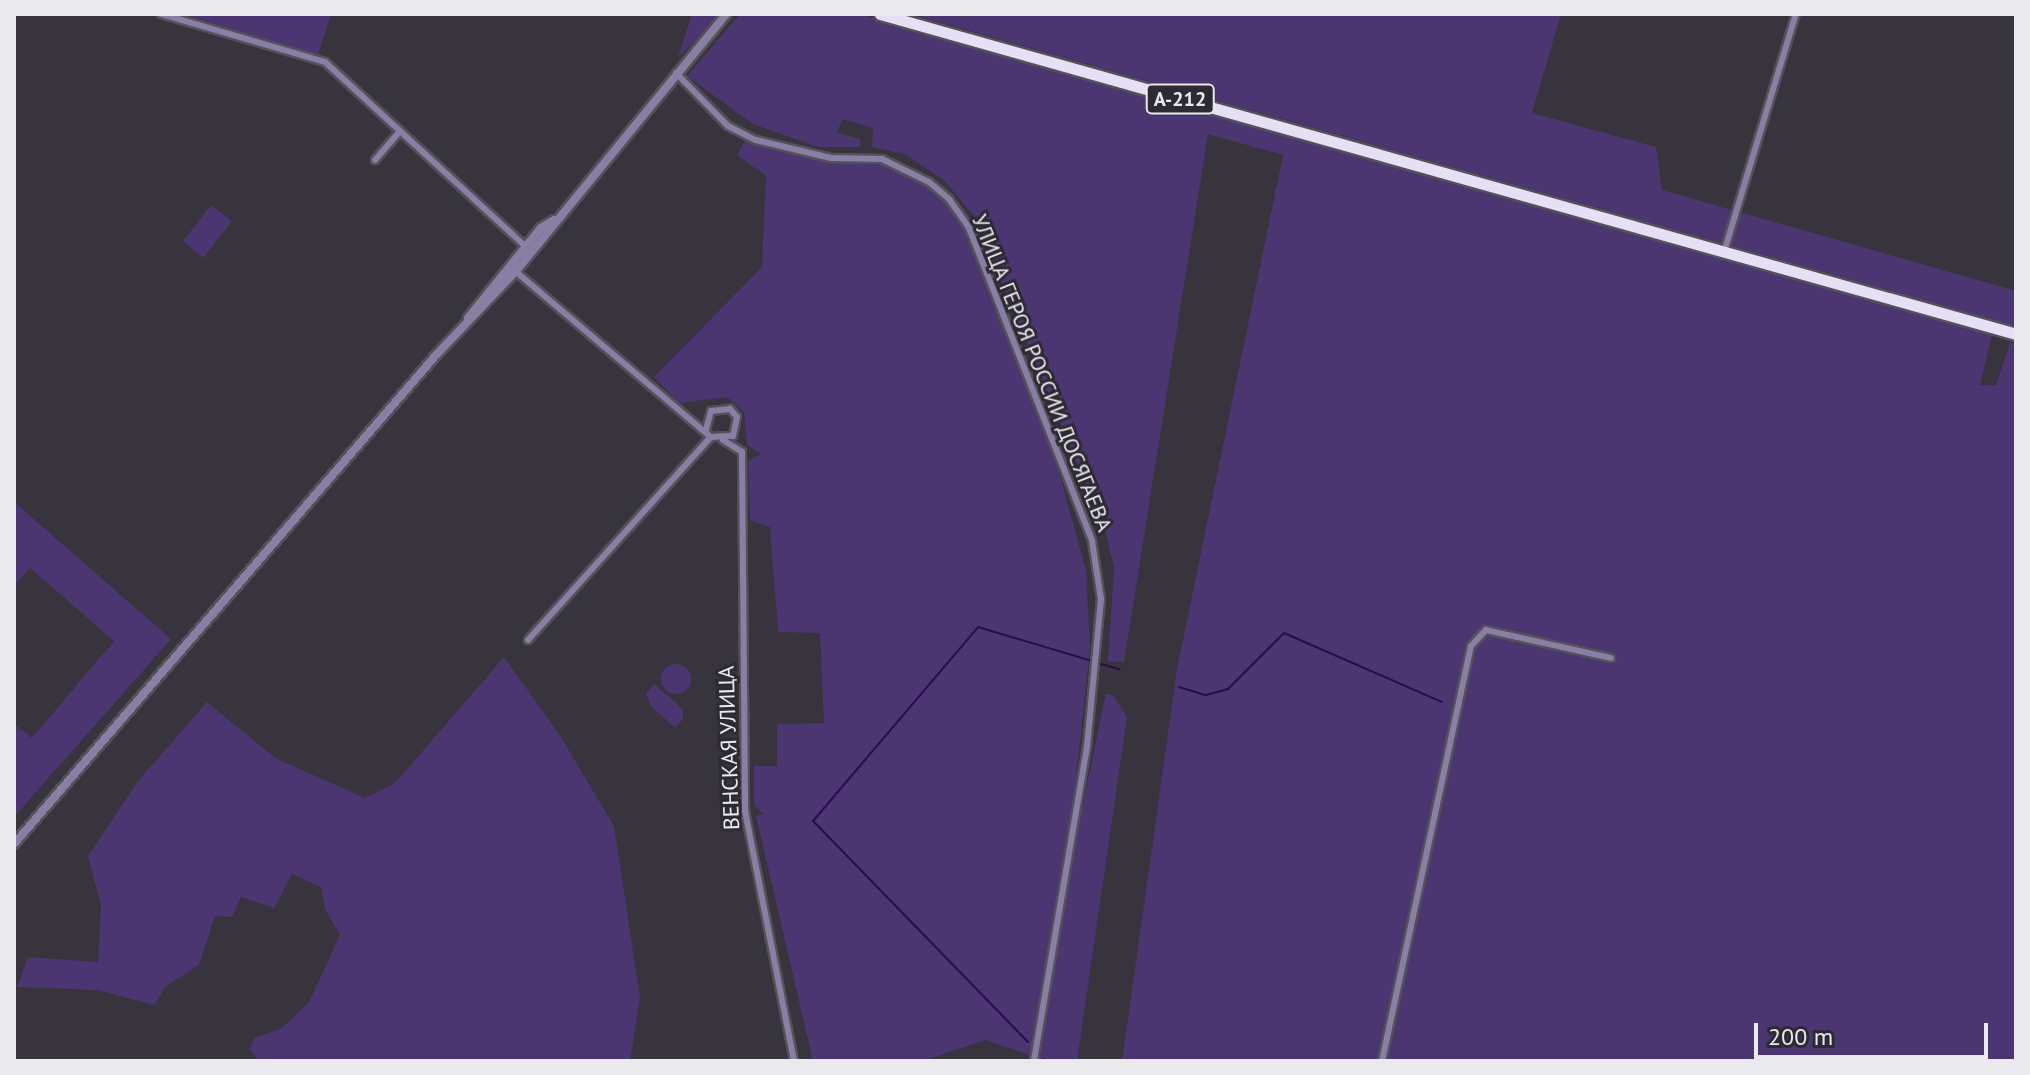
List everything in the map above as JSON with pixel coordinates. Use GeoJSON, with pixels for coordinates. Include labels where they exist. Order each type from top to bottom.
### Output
{"type":"FeatureCollection","features":[{"type":"Feature","properties":{"kind":"highway","name":"А-212"},"geometry":{"type":"LineString","coordinates":[[880,14],[1724,252],[2014,330]]}},
{"type":"Feature","properties":{"kind":"street"},"geometry":{"type":"LineString","coordinates":[[161,14],[325,62],[398,134],[525,246]]}},
{"type":"Feature","properties":{"kind":"street"},"geometry":{"type":"LineString","coordinates":[[14,844],[555,219],[726,14]]}},
{"type":"Feature","properties":{"kind":"street"},"geometry":{"type":"LineString","coordinates":[[1724,252],[1796,14]]}},
{"type":"Feature","properties":{"kind":"street","name":"УЛИЦА ГЕРОЯ РОССИИ ДОСЯГАЕВА"},"geometry":{"type":"LineString","coordinates":[[676,73],[728,126],[756,140],[831,158],[882,159],[929,182],[949,199],[969,228],[1092,541],[1101,599],[1087,747],[1034,1061]]}},
{"type":"Feature","properties":{"kind":"street"},"geometry":{"type":"LineString","coordinates":[[375,160],[398,134]]}},
{"type":"Feature","properties":{"kind":"street"},"geometry":{"type":"LineString","coordinates":[[512,268],[525,246],[555,219]]}},
{"type":"Feature","properties":{"kind":"street"},"geometry":{"type":"LineString","coordinates":[[512,268],[709,434],[723,440],[738,427],[730,409],[711,411],[709,434],[528,640]]}},
{"type":"Feature","properties":{"kind":"street","name":"ВЕНСКАЯ УЛИЦА"},"geometry":{"type":"LineString","coordinates":[[723,440],[742,452],[745,811],[794,1061]]}},
{"type":"Feature","properties":{"kind":"street"},"geometry":{"type":"LineString","coordinates":[[1382,1061],[1471,646],[1486,630],[1611,658]]}},
{"type":"Feature","properties":{"kind":"shaded area"},"geometry":{"type":"Polygon","coordinates":[[[183,14],[331,14],[318,55],[183,14]]]}},
{"type":"Feature","properties":{"kind":"shaded area"},"geometry":{"type":"Polygon","coordinates":[[[691,14],[722,14],[678,58],[688,27],[691,14]]]}},
{"type":"Feature","properties":{"kind":"shaded area"},"geometry":{"type":"Polygon","coordinates":[[[740,14],[859,14],[1213,110],[1992,335],[1980,385],[1996,385],[2010,342],[2016,344],[2016,1061],[1122,1061],[1177,669],[1283,155],[1208,134],[1124,662],[1108,661],[1114,568],[1105,529],[974,216],[944,180],[904,154],[872,147],[873,128],[842,119],[837,133],[861,139],[859,147],[818,147],[753,124],[687,76],[740,14]]]}},
{"type":"Feature","properties":{"kind":"shaded area"},"geometry":{"type":"Polygon","coordinates":[[[911,14],[1561,14],[1532,113],[1656,147],[1662,190],[2016,291],[2016,326],[911,14]]]}},
{"type":"Feature","properties":{"kind":"shaded area"},"geometry":{"type":"Polygon","coordinates":[[[746,139],[809,158],[881,163],[926,184],[947,202],[967,230],[1057,466],[1086,570],[1090,648],[1072,815],[1030,1055],[986,1040],[922,1061],[813,1061],[756,816],[763,814],[754,805],[754,766],[777,766],[777,724],[824,723],[820,633],[778,632],[770,527],[750,520],[748,461],[761,454],[747,445],[744,412],[727,397],[679,403],[654,377],[762,267],[766,176],[737,155],[746,139]]]}},
{"type":"Feature","properties":{"kind":"shaded area"},"geometry":{"type":"Polygon","coordinates":[[[211,205],[232,221],[203,258],[183,241],[211,205]]]}},
{"type":"Feature","properties":{"kind":"shaded area"},"geometry":{"type":"Polygon","coordinates":[[[14,502],[171,639],[14,817],[14,724],[32,738],[114,641],[30,568],[14,586],[14,502]]]}},
{"type":"Feature","properties":{"kind":"shaded area"},"geometry":{"type":"Polygon","coordinates":[[[504,657],[559,734],[614,826],[640,998],[630,1061],[259,1061],[249,1048],[255,1038],[282,1028],[309,1002],[340,935],[325,909],[321,887],[292,874],[274,908],[241,897],[232,917],[215,916],[199,965],[165,987],[155,1005],[97,990],[17,987],[28,957],[98,962],[101,906],[88,856],[139,780],[207,702],[275,758],[365,798],[395,783],[504,657]]]}},
{"type":"Feature","properties":{"kind":"shaded area"},"geometry":{"type":"Polygon","coordinates":[[[676,664],[687,668],[691,679],[687,690],[676,694],[665,690],[661,679],[665,668],[676,664]]]}},
{"type":"Feature","properties":{"kind":"shaded area"},"geometry":{"type":"Polygon","coordinates":[[[654,684],[683,709],[683,719],[675,728],[651,706],[646,693],[654,684]]]}},
{"type":"Feature","properties":{"kind":"shaded area"},"geometry":{"type":"Polygon","coordinates":[[[1106,693],[1114,696],[1127,717],[1077,1061],[1030,1061],[1106,693]]]}},
{"type":"Feature","properties":{"kind":"waterway"},"geometry":{"type":"LineString","coordinates":[[1028,1042],[813,821],[978,627],[1089,660]]}},
{"type":"Feature","properties":{"kind":"waterway"},"geometry":{"type":"LineString","coordinates":[[1179,687],[1206,695],[1228,689],[1284,633],[1442,702]]}},
{"type":"Feature","properties":{"kind":"waterway"},"geometry":{"type":"LineString","coordinates":[[1101,664],[1119,669]]}}]}
